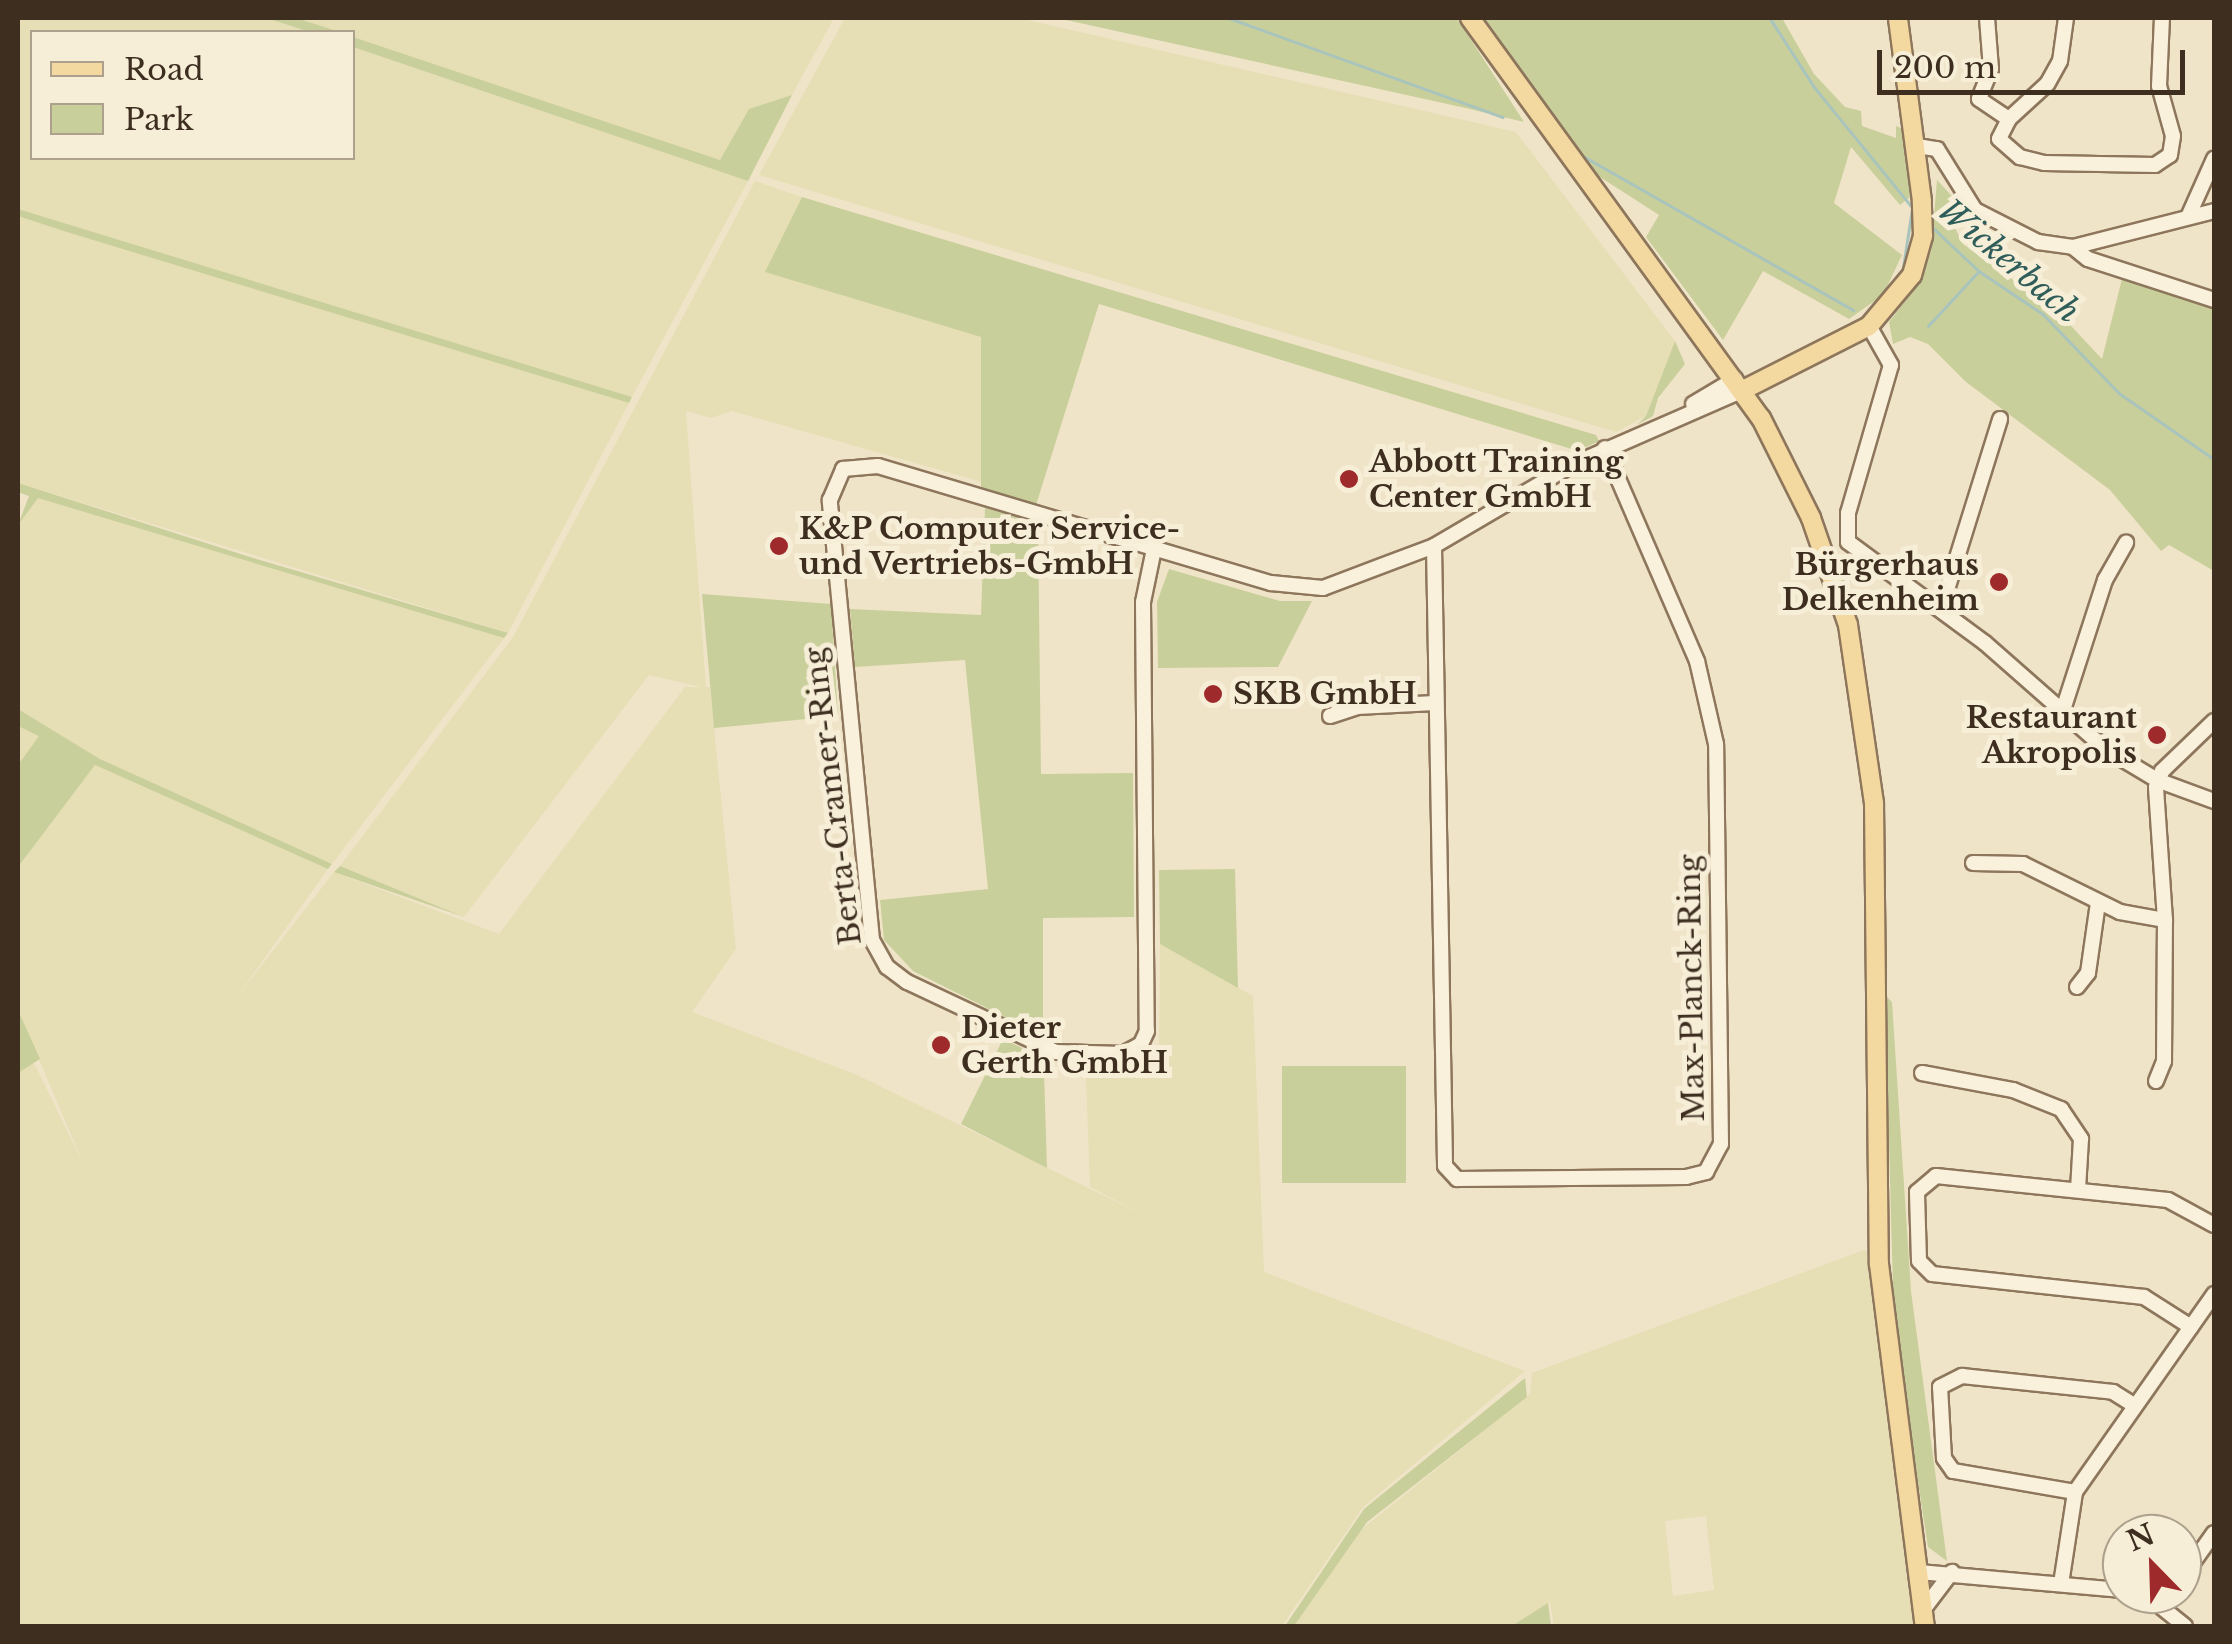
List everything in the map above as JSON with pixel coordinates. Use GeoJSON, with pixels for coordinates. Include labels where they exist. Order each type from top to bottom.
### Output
{"type":"FeatureCollection","features":[{"type":"Feature","properties":{"kind":"main road"},"geometry":{"type":"LineString","coordinates":[[1470,18],[1739,385],[1760,418],[1830,568],[1868,732],[1876,842],[1879,1264],[1924,1618]]}},
{"type":"Feature","properties":{"kind":"main road"},"geometry":{"type":"LineString","coordinates":[[1739,385],[1770,377],[1869,326],[1902,293],[1923,236],[1917,146],[1898,18]]}},
{"type":"Feature","properties":{"kind":"main road"},"geometry":{"type":"LineString","coordinates":[[1739,385],[1801,360]]}},
{"type":"Feature","properties":{"kind":"main road"},"geometry":{"type":"LineString","coordinates":[[1760,418],[1770,377]]}},
{"type":"Feature","properties":{"kind":"street"},"geometry":{"type":"LineString","coordinates":[[1987,18],[1990,69],[1979,99],[2009,119]]}},
{"type":"Feature","properties":{"kind":"street"},"geometry":{"type":"LineString","coordinates":[[2066,18],[2060,61],[2047,84],[2009,119],[1999,139],[2020,157],[2044,163],[2161,164],[2173,136],[2158,86],[2162,18]]}},
{"type":"Feature","properties":{"kind":"street"},"geometry":{"type":"LineString","coordinates":[[1917,146],[1937,149],[1975,210],[2025,238],[2073,247],[2214,211]]}},
{"type":"Feature","properties":{"kind":"street"},"geometry":{"type":"LineString","coordinates":[[2188,217],[2214,158]]}},
{"type":"Feature","properties":{"kind":"street"},"geometry":{"type":"LineString","coordinates":[[2073,247],[2088,259],[2214,300]]}},
{"type":"Feature","properties":{"kind":"street"},"geometry":{"type":"LineString","coordinates":[[1869,326],[1888,351],[1890,370],[1845,536],[1858,553],[1940,609],[2062,713],[2158,780],[2214,801]]}},
{"type":"Feature","properties":{"kind":"street"},"geometry":{"type":"LineString","coordinates":[[1704,396],[1714,378],[1713,348]]}},
{"type":"Feature","properties":{"kind":"street"},"geometry":{"type":"LineString","coordinates":[[1678,414],[1704,396],[1739,385]]}},
{"type":"Feature","properties":{"kind":"street"},"geometry":{"type":"LineString","coordinates":[[1434,546],[1606,448],[1739,385]]}},
{"type":"Feature","properties":{"kind":"street"},"geometry":{"type":"LineString","coordinates":[[1940,609],[2000,419]]}},
{"type":"Feature","properties":{"kind":"street","name":"Max-Planck-Ring"},"geometry":{"type":"LineString","coordinates":[[1434,546],[1448,1172],[1457,1179],[1706,1172],[1721,1144],[1716,744],[1692,647],[1606,448]]}},
{"type":"Feature","properties":{"kind":"street","name":"Berta-Cramer-Ring"},"geometry":{"type":"LineString","coordinates":[[1154,549],[1143,602],[1148,1030],[1141,1044],[1123,1054],[1056,1052],[906,982],[888,967],[872,940],[830,486],[848,466],[878,466],[1154,549],[1306,588],[1350,582],[1434,546]]}},
{"type":"Feature","properties":{"kind":"street"},"geometry":{"type":"LineString","coordinates":[[2062,713],[2105,580],[2126,543]]}},
{"type":"Feature","properties":{"kind":"street"},"geometry":{"type":"LineString","coordinates":[[1330,716],[1357,706],[1435,703]]}},
{"type":"Feature","properties":{"kind":"street"},"geometry":{"type":"LineString","coordinates":[[2156,1081],[2164,1061],[2165,920],[2158,780],[2214,721]]}},
{"type":"Feature","properties":{"kind":"street"},"geometry":{"type":"LineString","coordinates":[[1973,863],[2023,864],[2098,903],[2165,920]]}},
{"type":"Feature","properties":{"kind":"street"},"geometry":{"type":"LineString","coordinates":[[2077,986],[2088,973],[2098,903]]}},
{"type":"Feature","properties":{"kind":"street"},"geometry":{"type":"LineString","coordinates":[[1922,1073],[2012,1090],[2061,1110],[2081,1139],[2078,1190]]}},
{"type":"Feature","properties":{"kind":"street"},"geometry":{"type":"LineString","coordinates":[[2191,1327],[2144,1297],[1932,1274],[1919,1261],[1918,1192],[1930,1178],[2078,1190],[2168,1200],[2213,1221]]}},
{"type":"Feature","properties":{"kind":"street"},"geometry":{"type":"LineString","coordinates":[[2061,1584],[2074,1492],[2214,1294]]}},
{"type":"Feature","properties":{"kind":"street"},"geometry":{"type":"LineString","coordinates":[[2074,1492],[1953,1472],[1944,1458],[1940,1387],[1962,1376],[2113,1392],[2134,1405]]}},
{"type":"Feature","properties":{"kind":"street"},"geometry":{"type":"LineString","coordinates":[[1920,1572],[2102,1588]]}},
{"type":"Feature","properties":{"kind":"street"},"geometry":{"type":"LineString","coordinates":[[1924,1618],[1952,1572]]}},
{"type":"Feature","properties":{"kind":"shaded area"},"geometry":{"type":"Polygon","coordinates":[[[18,18],[266,18],[304,30],[30,30],[30,160],[355,160],[355,48],[748,181],[632,397],[18,209],[18,18]]]}},
{"type":"Feature","properties":{"kind":"shaded area"},"geometry":{"type":"Polygon","coordinates":[[[296,18],[834,18],[792,95],[749,109],[720,160],[355,38],[355,30],[332,30],[296,18]]]}},
{"type":"Feature","properties":{"kind":"shaded area"},"geometry":{"type":"Polygon","coordinates":[[[845,18],[1019,18],[1516,132],[1675,341],[1646,416],[1616,432],[759,175],[845,18]]]}},
{"type":"Feature","properties":{"kind":"shaded area"},"geometry":{"type":"Polygon","coordinates":[[[755,181],[802,197],[766,272],[981,337],[982,482],[732,411],[711,418],[686,411],[706,688],[649,675],[464,917],[340,866],[513,637],[755,181]]]}},
{"type":"Feature","properties":{"kind":"shaded area"},"geometry":{"type":"Polygon","coordinates":[[[18,216],[629,403],[508,633],[18,483],[18,216]]]}},
{"type":"Feature","properties":{"kind":"shaded area"},"geometry":{"type":"Polygon","coordinates":[[[37,497],[504,638],[332,864],[100,759],[18,709],[18,525],[37,497]]]}},
{"type":"Feature","properties":{"kind":"shaded area"},"geometry":{"type":"Polygon","coordinates":[[[685,687],[710,687],[736,949],[692,1012],[855,1074],[1150,1218],[1090,1187],[1086,1076],[1159,1062],[1160,944],[1253,996],[1264,1272],[1525,1371],[1363,1507],[1282,1626],[18,1626],[18,1073],[34,1063],[83,1163],[18,1010],[18,867],[95,765],[328,869],[237,997],[334,872],[499,934],[685,687]]]}},
{"type":"Feature","properties":{"kind":"shaded area"},"geometry":{"type":"Polygon","coordinates":[[[18,726],[40,735],[18,765],[18,726]]]}},
{"type":"Feature","properties":{"kind":"shaded area"},"geometry":{"type":"Polygon","coordinates":[[[1864,1250],[1871,1253],[1917,1626],[1554,1626],[1550,1602],[1512,1626],[1294,1626],[1352,1537],[1530,1394],[1532,1373],[1864,1250]],[[1706,1516],[1665,1521],[1673,1596],[1714,1590],[1706,1516]]]}},
{"type":"Feature","properties":{"kind":"green space"},"geometry":{"type":"Polygon","coordinates":[[[266,18],[296,18],[334,30],[304,30],[266,18]]]}},
{"type":"Feature","properties":{"kind":"green space"},"geometry":{"type":"Polygon","coordinates":[[[1057,18],[1457,18],[1524,122],[1470,109],[1057,18]]]}},
{"type":"Feature","properties":{"kind":"green space"},"geometry":{"type":"Polygon","coordinates":[[[1481,18],[1782,18],[1814,74],[1845,107],[1861,111],[1862,126],[1896,138],[1896,126],[1906,130],[1910,197],[1900,205],[1851,147],[1834,203],[1902,255],[1883,295],[1849,319],[1763,271],[1723,340],[1646,237],[1659,215],[1589,170],[1481,18]]]}},
{"type":"Feature","properties":{"kind":"green space"},"geometry":{"type":"Polygon","coordinates":[[[355,38],[720,160],[749,109],[792,95],[748,181],[355,48],[355,38]]]}},
{"type":"Feature","properties":{"kind":"green space"},"geometry":{"type":"Polygon","coordinates":[[[1937,180],[1962,207],[1951,220],[1963,244],[2059,313],[2102,359],[2123,275],[2214,305],[2214,571],[2169,545],[2161,551],[2110,490],[1966,382],[1928,344],[1910,337],[1893,344],[1889,322],[1918,285],[1931,251],[1937,180]]]}},
{"type":"Feature","properties":{"kind":"green space"},"geometry":{"type":"Polygon","coordinates":[[[802,197],[1596,435],[1599,441],[1578,451],[1099,304],[1036,505],[981,488],[981,337],[765,272],[802,197]]]}},
{"type":"Feature","properties":{"kind":"green space"},"geometry":{"type":"Polygon","coordinates":[[[18,209],[632,397],[629,403],[67,232],[18,216],[18,209]]]}},
{"type":"Feature","properties":{"kind":"green space"},"geometry":{"type":"Polygon","coordinates":[[[1675,341],[1685,364],[1658,398],[1653,416],[1637,425],[1646,416],[1675,341]]]}},
{"type":"Feature","properties":{"kind":"green space"},"geometry":{"type":"Polygon","coordinates":[[[18,483],[508,633],[504,638],[38,498],[18,525],[29,496],[18,492],[18,483]]]}},
{"type":"Feature","properties":{"kind":"green space"},"geometry":{"type":"Polygon","coordinates":[[[985,508],[1038,523],[1041,774],[1133,773],[1134,917],[1043,918],[1043,1036],[913,971],[884,940],[880,900],[988,889],[965,660],[855,667],[850,609],[981,615],[985,508]]]}},
{"type":"Feature","properties":{"kind":"green space"},"geometry":{"type":"Polygon","coordinates":[[[1169,569],[1280,601],[1312,601],[1278,667],[1158,668],[1157,602],[1169,569]]]}},
{"type":"Feature","properties":{"kind":"green space"},"geometry":{"type":"Polygon","coordinates":[[[702,594],[831,604],[838,716],[714,728],[702,594]]]}},
{"type":"Feature","properties":{"kind":"green space"},"geometry":{"type":"Polygon","coordinates":[[[18,709],[100,759],[332,864],[328,869],[95,765],[18,867],[18,765],[39,736],[18,726],[18,709]]]}},
{"type":"Feature","properties":{"kind":"green space"},"geometry":{"type":"Polygon","coordinates":[[[340,866],[464,917],[334,872],[340,866]]]}},
{"type":"Feature","properties":{"kind":"green space"},"geometry":{"type":"Polygon","coordinates":[[[1235,869],[1238,988],[1160,944],[1159,870],[1235,869]]]}},
{"type":"Feature","properties":{"kind":"green space"},"geometry":{"type":"Polygon","coordinates":[[[1885,995],[1892,1002],[1911,1291],[1947,1561],[1928,1547],[1894,1325],[1885,995]]]}},
{"type":"Feature","properties":{"kind":"green space"},"geometry":{"type":"Polygon","coordinates":[[[18,1010],[40,1059],[18,1073],[18,1010]]]}},
{"type":"Feature","properties":{"kind":"green space"},"geometry":{"type":"Polygon","coordinates":[[[1003,1039],[1037,1055],[1037,1071],[1044,1072],[1047,1168],[961,1124],[1003,1039]]]}},
{"type":"Feature","properties":{"kind":"green space"},"geometry":{"type":"Polygon","coordinates":[[[1282,1066],[1406,1066],[1406,1183],[1282,1183],[1282,1066]]]}},
{"type":"Feature","properties":{"kind":"green space"},"geometry":{"type":"Polygon","coordinates":[[[1525,1378],[1527,1397],[1367,1522],[1294,1626],[1285,1626],[1364,1509],[1525,1378]]]}},
{"type":"Feature","properties":{"kind":"green space"},"geometry":{"type":"Polygon","coordinates":[[[1548,1603],[1551,1626],[1512,1626],[1548,1603]]]}},
{"type":"Feature","properties":{"kind":"waterway"},"geometry":{"type":"LineString","coordinates":[[1229,18],[1503,117]]}},
{"type":"Feature","properties":{"kind":"waterway","name":"Wickerbach"},"geometry":{"type":"LineString","coordinates":[[1770,18],[1815,88],[1913,208]]}},
{"type":"Feature","properties":{"kind":"waterway"},"geometry":{"type":"LineString","coordinates":[[1585,157],[1853,310]]}},
{"type":"Feature","properties":{"kind":"waterway"},"geometry":{"type":"LineString","coordinates":[[1902,274],[1912,209]]}},
{"type":"Feature","properties":{"kind":"waterway","name":"Wickerbach"},"geometry":{"type":"LineString","coordinates":[[1929,224],[1979,271],[2043,314],[2119,393],[2214,459]]}},
{"type":"Feature","properties":{"kind":"waterway"},"geometry":{"type":"LineString","coordinates":[[1928,326],[1978,272]]}},
{"type":"Feature","properties":{"kind":"place","name":"Abbott Training Center GmbH"},"geometry":{"type":"Point","coordinates":[1349,479]}},
{"type":"Feature","properties":{"kind":"place","name":"K&P Computer Service- und Vertriebs-GmbH"},"geometry":{"type":"Point","coordinates":[779,546]}},
{"type":"Feature","properties":{"kind":"place","name":"Bürgerhaus Delkenheim"},"geometry":{"type":"Point","coordinates":[1999,582]}},
{"type":"Feature","properties":{"kind":"place","name":"SKB GmbH"},"geometry":{"type":"Point","coordinates":[1213,694]}},
{"type":"Feature","properties":{"kind":"place","name":"Restaurant Akropolis"},"geometry":{"type":"Point","coordinates":[2157,735]}},
{"type":"Feature","properties":{"kind":"place","name":"Dieter Gerth GmbH"},"geometry":{"type":"Point","coordinates":[941,1045]}}]}
